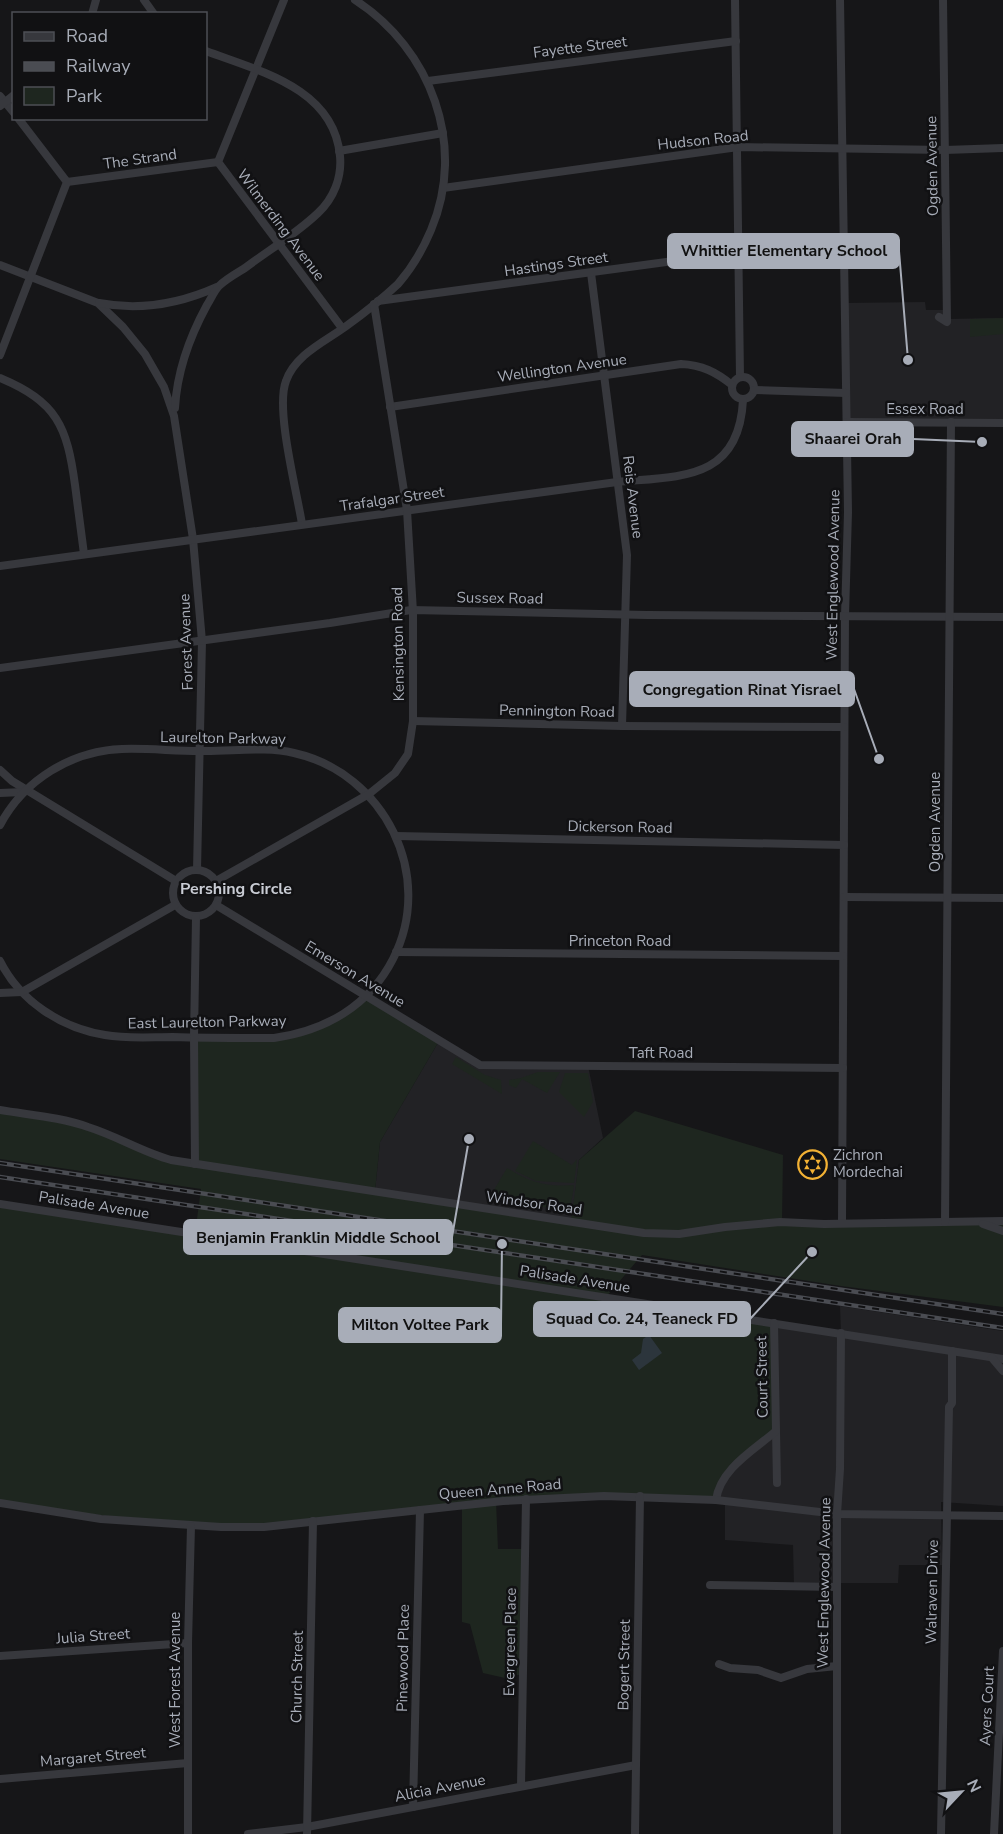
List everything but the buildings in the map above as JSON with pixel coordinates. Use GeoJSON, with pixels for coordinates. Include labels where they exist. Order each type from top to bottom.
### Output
{"type":"FeatureCollection","features":[{"type":"Feature","properties":{"kind":"street","name":"Wilmerding Avenue"},"geometry":{"type":"LineString","coordinates":[[284,0],[218,162],[342,328]]}},
{"type":"Feature","properties":{"kind":"street"},"geometry":{"type":"LineString","coordinates":[[302,524],[283,413],[283,392],[286,381],[297,362],[397,284],[419,255],[434,223],[443,188],[445,161],[443,133],[436,102],[428,81],[408,47],[395,32],[355,0]]}},
{"type":"Feature","properties":{"kind":"street"},"geometry":{"type":"LineString","coordinates":[[735,0],[740,377],[732,385],[734,396],[743,400],[751,396],[754,390],[750,380],[740,377]]}},
{"type":"Feature","properties":{"kind":"street","name":"West Englewood Avenue"},"geometry":{"type":"LineString","coordinates":[[840,0],[848,512],[844,727],[842,1223]]}},
{"type":"Feature","properties":{"kind":"street","name":"Ogden Avenue"},"geometry":{"type":"LineString","coordinates":[[939,317],[947,322],[943,0]]}},
{"type":"Feature","properties":{"kind":"street","name":"Fayette Street"},"geometry":{"type":"LineString","coordinates":[[428,81],[736,41]]}},
{"type":"Feature","properties":{"kind":"street"},"geometry":{"type":"LineString","coordinates":[[0,265],[98,303],[132,307],[157,306],[182,300],[217,287],[279,244],[317,214],[332,195],[339,172],[339,151],[332,126],[318,105],[296,88],[207,51]]}},
{"type":"Feature","properties":{"kind":"street"},"geometry":{"type":"LineString","coordinates":[[0,355],[67,182],[20,120]]}},
{"type":"Feature","properties":{"kind":"street"},"geometry":{"type":"LineString","coordinates":[[339,151],[443,133]]}},
{"type":"Feature","properties":{"kind":"street","name":"Hudson Road"},"geometry":{"type":"LineString","coordinates":[[443,188],[738,147],[945,150],[1003,148]]}},
{"type":"Feature","properties":{"kind":"street","name":"The Strand"},"geometry":{"type":"LineString","coordinates":[[67,182],[218,162]]}},
{"type":"Feature","properties":{"kind":"street","name":"Hastings Street"},"geometry":{"type":"LineString","coordinates":[[375,303],[740,252]]}},
{"type":"Feature","properties":{"kind":"street","name":"Reis Avenue"},"geometry":{"type":"LineString","coordinates":[[591,273],[627,555],[622,726]]}},
{"type":"Feature","properties":{"kind":"street"},"geometry":{"type":"LineString","coordinates":[[174,416],[178,380],[189,341],[217,287]]}},
{"type":"Feature","properties":{"kind":"street"},"geometry":{"type":"LineString","coordinates":[[98,303],[123,327],[145,354],[164,387],[174,416]]}},
{"type":"Feature","properties":{"kind":"street","name":"Kensington Road"},"geometry":{"type":"LineString","coordinates":[[216,882],[369,794],[395,772],[408,754],[413,721],[413,610],[407,510],[375,303]]}},
{"type":"Feature","properties":{"kind":"street","name":"Wellington Avenue"},"geometry":{"type":"LineString","coordinates":[[390,407],[681,364],[713,371],[732,385]]}},
{"type":"Feature","properties":{"kind":"street"},"geometry":{"type":"LineString","coordinates":[[0,378],[34,395],[46,405],[62,428],[71,452],[84,554]]}},
{"type":"Feature","properties":{"kind":"street"},"geometry":{"type":"LineString","coordinates":[[754,390],[846,393]]}},
{"type":"Feature","properties":{"kind":"street","name":"Trafalgar Street"},"geometry":{"type":"LineString","coordinates":[[0,566],[617,482],[686,476],[707,468],[717,461],[732,444],[740,424],[743,400]]}},
{"type":"Feature","properties":{"kind":"street","name":"Forest Avenue"},"geometry":{"type":"LineString","coordinates":[[174,416],[193,539],[202,641],[197,870]]}},
{"type":"Feature","properties":{"kind":"street","name":"Essex Road"},"geometry":{"type":"LineString","coordinates":[[847,422],[1003,423]]}},
{"type":"Feature","properties":{"kind":"street","name":"Ogden Avenue"},"geometry":{"type":"LineString","coordinates":[[945,1222],[951,422]]}},
{"type":"Feature","properties":{"kind":"street","name":"Sussex Road"},"geometry":{"type":"LineString","coordinates":[[0,668],[413,610],[1003,617]]}},
{"type":"Feature","properties":{"kind":"street","name":"Pennington Road"},"geometry":{"type":"LineString","coordinates":[[413,721],[622,726],[844,727]]}},
{"type":"Feature","properties":{"kind":"street","name":"Laurelton Parkway"},"geometry":{"type":"LineString","coordinates":[[0,825],[24,791],[58,766],[88,754],[123,749],[280,751],[294,753],[327,764],[342,773],[369,794],[396,836]]}},
{"type":"Feature","properties":{"kind":"street"},"geometry":{"type":"LineString","coordinates":[[0,770],[24,791],[176,881]]}},
{"type":"Feature","properties":{"kind":"street"},"geometry":{"type":"LineString","coordinates":[[0,793],[24,791]]}},
{"type":"Feature","properties":{"kind":"street","name":"Dickerson Road"},"geometry":{"type":"LineString","coordinates":[[396,836],[844,845]]}},
{"type":"Feature","properties":{"kind":"street","name":"East Laurelton Parkway"},"geometry":{"type":"LineString","coordinates":[[0,961],[22,992],[34,1004],[60,1020],[90,1032],[119,1037],[274,1038],[291,1036],[320,1027],[336,1019],[366,996],[384,974],[396,952],[406,922],[409,888],[403,854],[396,836]]}},
{"type":"Feature","properties":{"kind":"street"},"geometry":{"type":"LineString","coordinates":[[197,870],[207,872],[216,882],[219,893],[216,905],[209,912],[196,917],[184,913],[175,905],[172,894],[176,881],[184,873],[197,870]]}},
{"type":"Feature","properties":{"kind":"street"},"geometry":{"type":"LineString","coordinates":[[844,897],[1003,898]]}},
{"type":"Feature","properties":{"kind":"street"},"geometry":{"type":"LineString","coordinates":[[0,993],[22,992],[175,905]]}},
{"type":"Feature","properties":{"kind":"street","name":"Emerson Avenue"},"geometry":{"type":"LineString","coordinates":[[216,905],[480,1065]]}},
{"type":"Feature","properties":{"kind":"street"},"geometry":{"type":"LineString","coordinates":[[195,1164],[196,917]]}},
{"type":"Feature","properties":{"kind":"street","name":"Princeton Road"},"geometry":{"type":"LineString","coordinates":[[396,952],[843,956]]}},
{"type":"Feature","properties":{"kind":"street","name":"Taft Road"},"geometry":{"type":"LineString","coordinates":[[480,1065],[843,1068]]}},
{"type":"Feature","properties":{"kind":"street","name":"Windsor Road"},"geometry":{"type":"LineString","coordinates":[[0,1110],[87,1126],[153,1155],[195,1164],[644,1233],[679,1233],[756,1223],[1003,1221]]}},
{"type":"Feature","properties":{"kind":"street","name":"Palisade Avenue"},"geometry":{"type":"LineString","coordinates":[[0,1204],[1003,1359]]}},
{"type":"Feature","properties":{"kind":"street"},"geometry":{"type":"LineString","coordinates":[[976,1222],[1003,1230]]}},
{"type":"Feature","properties":{"kind":"street","name":"Court Street"},"geometry":{"type":"LineString","coordinates":[[774,1323],[777,1483]]}},
{"type":"Feature","properties":{"kind":"street","name":"West Englewood Avenue"},"geometry":{"type":"LineString","coordinates":[[837,1834],[837,1514],[840,1469],[841,1333]]}},
{"type":"Feature","properties":{"kind":"street","name":"Walraven Drive"},"geometry":{"type":"LineString","coordinates":[[941,1834],[952,1351]]}},
{"type":"Feature","properties":{"kind":"street"},"geometry":{"type":"LineString","coordinates":[[991,1357],[1003,1371]]}},
{"type":"Feature","properties":{"kind":"street","name":"Court Street"},"geometry":{"type":"LineString","coordinates":[[716,1500],[717,1490],[725,1476],[776,1431]]}},
{"type":"Feature","properties":{"kind":"street","name":"Queen Anne Road"},"geometry":{"type":"LineString","coordinates":[[0,1503],[101,1519],[191,1526],[264,1527],[526,1499],[640,1496],[716,1500],[837,1514],[1003,1516]]}},
{"type":"Feature","properties":{"kind":"street","name":"Bogert Street"},"geometry":{"type":"LineString","coordinates":[[635,1834],[640,1496]]}},
{"type":"Feature","properties":{"kind":"street","name":"Evergreen Place"},"geometry":{"type":"LineString","coordinates":[[521,1786],[526,1499]]}},
{"type":"Feature","properties":{"kind":"street","name":"Pinewood Place"},"geometry":{"type":"LineString","coordinates":[[413,1807],[420,1510]]}},
{"type":"Feature","properties":{"kind":"street","name":"Church Street"},"geometry":{"type":"LineString","coordinates":[[307,1830],[313,1521]]}},
{"type":"Feature","properties":{"kind":"street","name":"West Forest Avenue"},"geometry":{"type":"LineString","coordinates":[[188,1834],[188,1643],[191,1526]]}},
{"type":"Feature","properties":{"kind":"street"},"geometry":{"type":"LineString","coordinates":[[710,1585],[837,1587]]}},
{"type":"Feature","properties":{"kind":"street","name":"Julia Street"},"geometry":{"type":"LineString","coordinates":[[0,1656],[188,1643]]}},
{"type":"Feature","properties":{"kind":"street","name":"Ayers Court"},"geometry":{"type":"LineString","coordinates":[[994,1834],[1003,1652]]}},
{"type":"Feature","properties":{"kind":"street"},"geometry":{"type":"LineString","coordinates":[[719,1664],[730,1668],[759,1671],[781,1678],[807,1669],[837,1666]]}},
{"type":"Feature","properties":{"kind":"street","name":"Margaret Street"},"geometry":{"type":"LineString","coordinates":[[0,1779],[188,1762]]}},
{"type":"Feature","properties":{"kind":"street","name":"Alicia Avenue"},"geometry":{"type":"LineString","coordinates":[[248,1834],[307,1830],[413,1807],[636,1765]]}},
{"type":"Feature","properties":{"kind":"shaded area"},"geometry":{"type":"Polygon","coordinates":[[[925,302],[926,310],[947,310],[948,319],[1003,318],[1003,423],[847,422],[845,303],[925,302]]]}},
{"type":"Feature","properties":{"kind":"shaded area"},"geometry":{"type":"Polygon","coordinates":[[[439,1041],[480,1065],[588,1066],[603,1138],[579,1160],[572,1222],[375,1191],[380,1142],[439,1041]]]}},
{"type":"Feature","properties":{"kind":"shaded area"},"geometry":{"type":"Polygon","coordinates":[[[840,1306],[1003,1331],[1003,1506],[941,1502],[942,1565],[899,1565],[898,1583],[837,1583],[794,1587],[793,1545],[725,1540],[725,1502],[716,1500],[774,1323],[841,1333],[840,1306]]]}},
{"type":"Feature","properties":{"kind":"shaded area"},"geometry":{"type":"Polygon","coordinates":[[[649,1335],[662,1353],[639,1370],[632,1360],[641,1353],[643,1339],[649,1335]]]}},
{"type":"Feature","properties":{"kind":"green space"},"geometry":{"type":"Polygon","coordinates":[[[1003,318],[1003,334],[970,337],[970,319],[1003,318]]]}},
{"type":"Feature","properties":{"kind":"green space"},"geometry":{"type":"Polygon","coordinates":[[[366,996],[439,1041],[380,1142],[375,1191],[571,1222],[579,1160],[635,1111],[783,1155],[782,1222],[1003,1221],[1003,1307],[841,1286],[642,1255],[606,1297],[774,1323],[776,1431],[731,1469],[716,1500],[640,1496],[496,1501],[498,1549],[525,1549],[523,1674],[505,1678],[483,1673],[470,1624],[462,1622],[462,1506],[264,1527],[191,1526],[0,1503],[0,1204],[195,1234],[201,1189],[0,1159],[0,1110],[69,1122],[153,1155],[195,1164],[194,1037],[274,1038],[306,1032],[366,996]]]}},
{"type":"Feature","properties":{"kind":"green space"},"geometry":{"type":"Polygon","coordinates":[[[456,1057],[485,1075],[501,1080],[502,1094],[452,1064],[456,1057]]]}},
{"type":"Feature","properties":{"kind":"green space"},"geometry":{"type":"Polygon","coordinates":[[[538,1072],[560,1072],[547,1093],[522,1079],[516,1088],[509,1085],[509,1080],[538,1072]]]}},
{"type":"Feature","properties":{"kind":"green space"},"geometry":{"type":"Polygon","coordinates":[[[565,1073],[588,1073],[593,1102],[584,1117],[559,1092],[565,1073]]]}},
{"type":"Feature","properties":{"kind":"green space"},"geometry":{"type":"Polygon","coordinates":[[[533,1141],[572,1165],[577,1159],[574,1183],[536,1181],[515,1171],[533,1141]]]}},
{"type":"Feature","properties":{"kind":"green space"},"geometry":{"type":"Polygon","coordinates":[[[507,1168],[539,1183],[574,1185],[570,1211],[490,1199],[507,1168]]]}},
{"type":"Feature","properties":{"kind":"railway"},"geometry":{"type":"LineString","coordinates":[[0,1163],[1003,1314]]}},
{"type":"Feature","properties":{"kind":"railway"},"geometry":{"type":"LineString","coordinates":[[0,1177],[1003,1328]]}},
{"type":"Feature","properties":{"kind":"place","name":"Whittier Elementary School"},"geometry":{"type":"Point","coordinates":[908,360]}},
{"type":"Feature","properties":{"kind":"place","name":"Shaarei Orah"},"geometry":{"type":"Point","coordinates":[982,442]}},
{"type":"Feature","properties":{"kind":"place","name":"Congregation Rinat Yisrael"},"geometry":{"type":"Point","coordinates":[879,759]}},
{"type":"Feature","properties":{"kind":"place","name":"Benjamin Franklin Middle School"},"geometry":{"type":"Point","coordinates":[469,1139]}},
{"type":"Feature","properties":{"kind":"place","name":"Zichron Mordechai"},"geometry":{"type":"Point","coordinates":[812,1164]}},
{"type":"Feature","properties":{"kind":"place","name":"Milton Voltee Park"},"geometry":{"type":"Point","coordinates":[502,1244]}},
{"type":"Feature","properties":{"kind":"place","name":"Squad Co. 24, Teaneck FD"},"geometry":{"type":"Point","coordinates":[812,1252]}},
{"type":"Feature","properties":{"kind":"district","name":"Pershing Circle"},"geometry":{"type":"Point","coordinates":[236,888]}}]}
